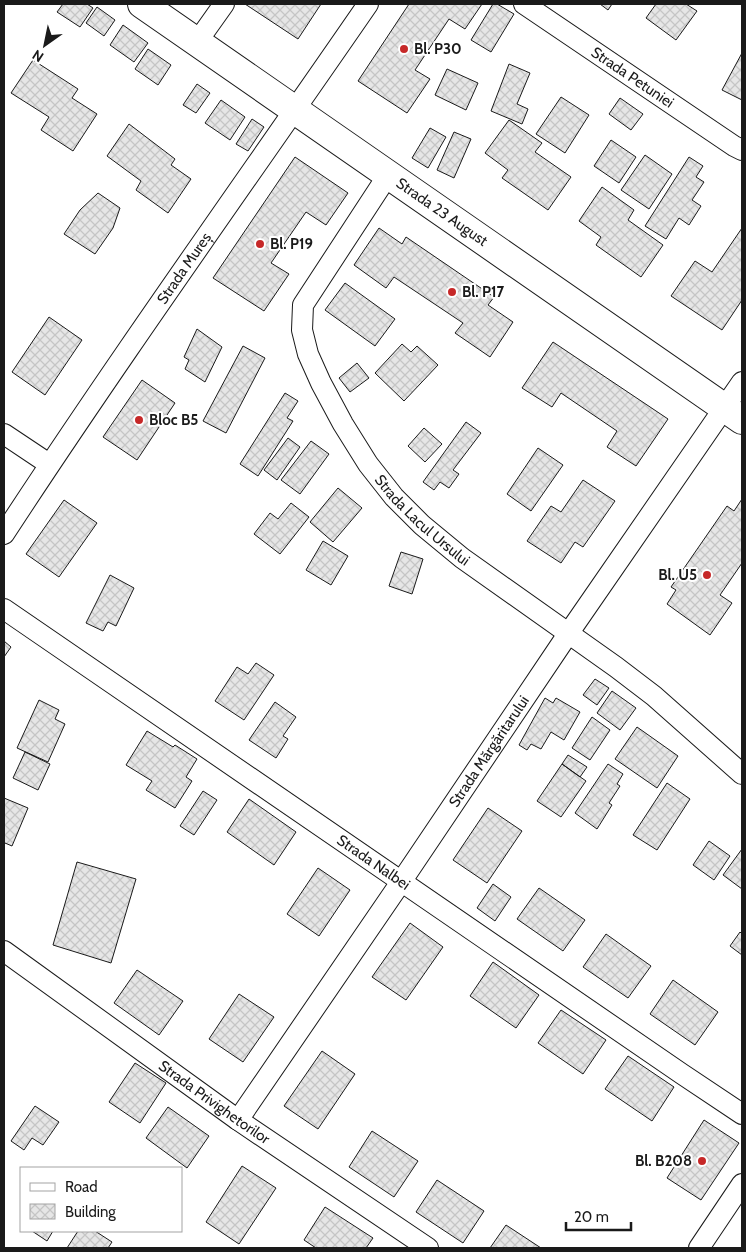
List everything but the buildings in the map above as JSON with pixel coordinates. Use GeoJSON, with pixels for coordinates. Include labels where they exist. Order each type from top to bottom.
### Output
{"type":"FeatureCollection","features":[{"type":"Feature","properties":{"kind":"main road","name":"Strada 23 August"},"geometry":{"type":"LineString","coordinates":[[142,4],[734,414]]}},
{"type":"Feature","properties":{"kind":"street"},"geometry":{"type":"LineString","coordinates":[[197,42],[224,4]]}},
{"type":"Feature","properties":{"kind":"street","name":"Strada Mureș"},"geometry":{"type":"LineString","coordinates":[[4,534],[49,464],[368,4]]}},
{"type":"Feature","properties":{"kind":"street","name":"Strada Petuniei"},"geometry":{"type":"LineString","coordinates":[[524,4],[742,150]]}},
{"type":"Feature","properties":{"kind":"street","name":"Strada Lacul Ursului"},"geometry":{"type":"LineString","coordinates":[[388,175],[303,306],[302,330],[308,354],[321,384],[343,424],[368,464],[394,497],[422,524],[462,558],[654,696],[742,774]]}},
{"type":"Feature","properties":{"kind":"street","name":"Strada Mărgăritarului"},"geometry":{"type":"LineString","coordinates":[[238,1120],[568,634],[734,414],[742,382]]}},
{"type":"Feature","properties":{"kind":"street"},"geometry":{"type":"LineString","coordinates":[[4,434],[49,464]]}},
{"type":"Feature","properties":{"kind":"street","name":"Strada Nalbei"},"geometry":{"type":"LineString","coordinates":[[4,609],[742,1114]]}},
{"type":"Feature","properties":{"kind":"street","name":"Strada Privighetorilor"},"geometry":{"type":"LineString","coordinates":[[4,952],[238,1120],[428,1248]]}},
{"type":"Feature","properties":{"kind":"street"},"geometry":{"type":"LineString","coordinates":[[698,1248],[742,1184]]}},
{"type":"Feature","properties":{"kind":"place","name":"Bl. P30"},"geometry":{"type":"Point","coordinates":[404,49]}},
{"type":"Feature","properties":{"kind":"place","name":"Bl. P19"},"geometry":{"type":"Point","coordinates":[260,244]}},
{"type":"Feature","properties":{"kind":"place","name":"Bl. P17"},"geometry":{"type":"Point","coordinates":[452,292]}},
{"type":"Feature","properties":{"kind":"place","name":"Bloc B5"},"geometry":{"type":"Point","coordinates":[139,420]}},
{"type":"Feature","properties":{"kind":"place","name":"Bl. U5"},"geometry":{"type":"Point","coordinates":[707,575]}},
{"type":"Feature","properties":{"kind":"place","name":"Bl. B208"},"geometry":{"type":"Point","coordinates":[702,1161]}}]}
